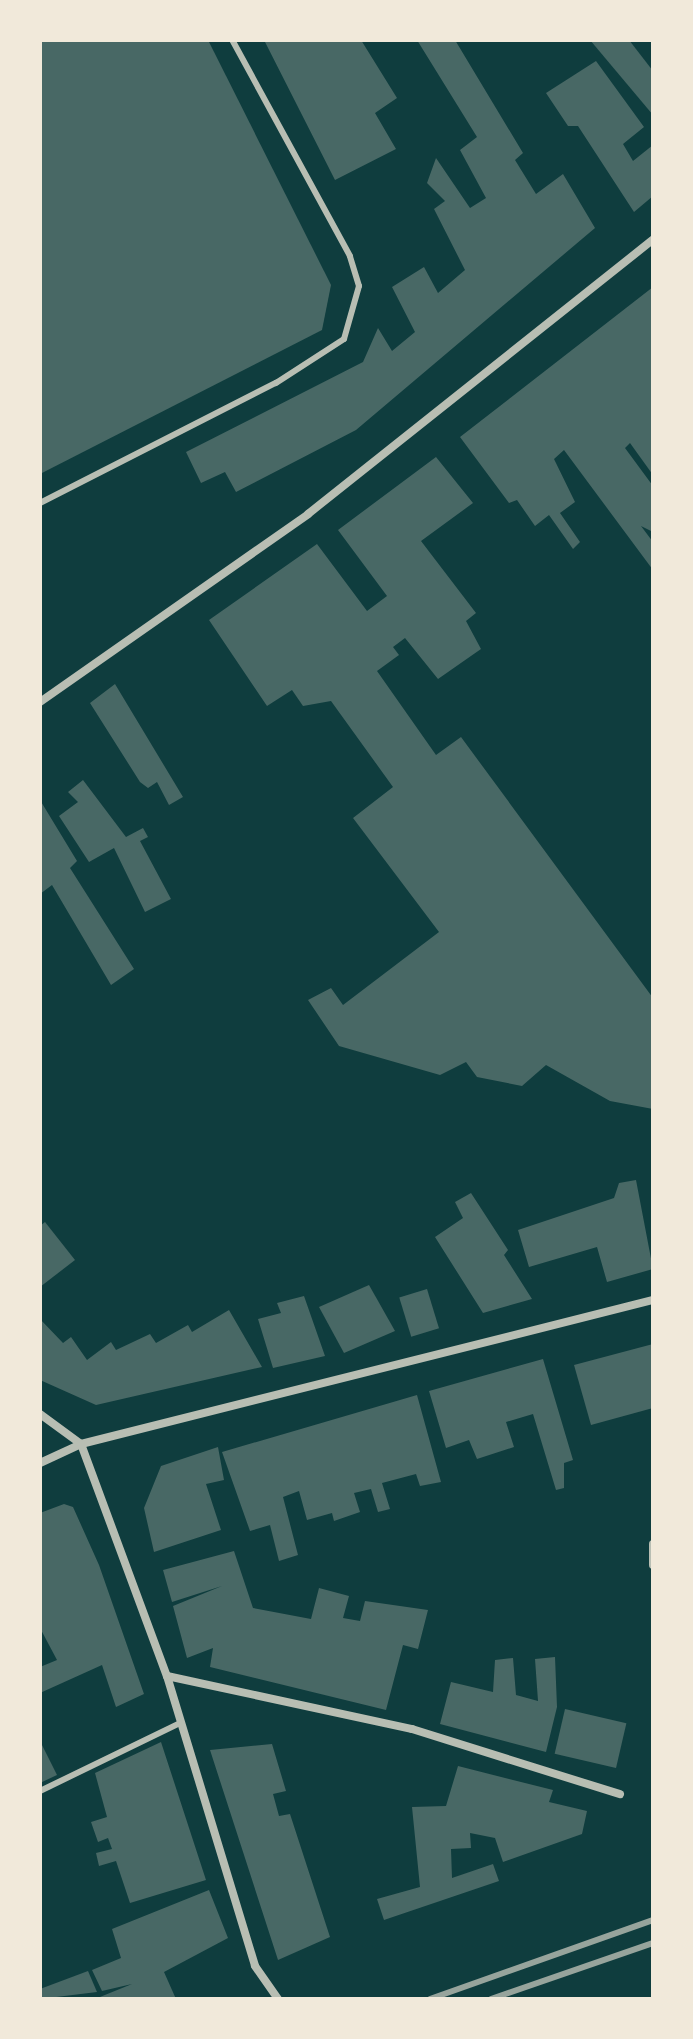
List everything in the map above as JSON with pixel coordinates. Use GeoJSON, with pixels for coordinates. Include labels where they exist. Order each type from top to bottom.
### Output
{"type":"FeatureCollection","features":[{"type":"Feature","properties":{"kind":"street"},"geometry":{"type":"LineString","coordinates":[[40,702],[308,514],[653,240]]}},
{"type":"Feature","properties":{"kind":"street"},"geometry":{"type":"LineString","coordinates":[[40,1463],[81,1444],[653,1300]]}},
{"type":"Feature","properties":{"kind":"street"},"geometry":{"type":"LineString","coordinates":[[40,1414],[81,1444],[167,1676],[255,1966],[278,1999]]}},
{"type":"Feature","properties":{"kind":"street"},"geometry":{"type":"LineString","coordinates":[[653,1544],[653,1565]]}},
{"type":"Feature","properties":{"kind":"street"},"geometry":{"type":"LineString","coordinates":[[167,1676],[412,1729],[620,1794]]}},
{"type":"Feature","properties":{"kind":"lane"},"geometry":{"type":"LineString","coordinates":[[40,503],[276,383],[344,339],[359,286],[350,256],[232,40]]}},
{"type":"Feature","properties":{"kind":"lane"},"geometry":{"type":"LineString","coordinates":[[40,1791],[180,1723]]}},
{"type":"Feature","properties":{"kind":"building"},"geometry":{"type":"Polygon","coordinates":[[[40,40],[208,40],[331,285],[322,330],[40,474],[40,40]]]}},
{"type":"Feature","properties":{"kind":"building"},"geometry":{"type":"Polygon","coordinates":[[[264,40],[361,40],[397,98],[375,113],[396,149],[335,180],[264,40]]]}},
{"type":"Feature","properties":{"kind":"building"},"geometry":{"type":"Polygon","coordinates":[[[417,40],[455,40],[523,153],[515,160],[536,194],[563,174],[595,228],[356,430],[236,492],[225,472],[201,483],[186,452],[363,362],[378,328],[392,351],[415,332],[392,287],[424,267],[438,293],[465,270],[434,209],[445,201],[427,183],[436,158],[470,208],[486,198],[460,150],[477,137],[417,40]]]}},
{"type":"Feature","properties":{"kind":"building"},"geometry":{"type":"Polygon","coordinates":[[[590,40],[629,40],[653,71],[653,115],[590,40]]]}},
{"type":"Feature","properties":{"kind":"building"},"geometry":{"type":"Polygon","coordinates":[[[596,61],[644,127],[623,144],[633,161],[653,145],[653,196],[634,212],[578,126],[568,126],[546,93],[596,61]]]}},
{"type":"Feature","properties":{"kind":"building"},"geometry":{"type":"Polygon","coordinates":[[[653,287],[653,475],[630,443],[625,448],[653,486],[653,532],[641,526],[653,542],[653,570],[564,450],[554,459],[575,502],[560,513],[580,542],[573,549],[549,515],[535,526],[517,500],[509,503],[460,437],[653,287]]]}},
{"type":"Feature","properties":{"kind":"building"},"geometry":{"type":"Polygon","coordinates":[[[436,457],[473,503],[421,541],[476,613],[466,621],[481,649],[438,679],[405,638],[393,647],[399,655],[377,671],[436,755],[461,737],[653,998],[653,1109],[610,1101],[546,1065],[522,1086],[477,1077],[466,1062],[440,1075],[339,1046],[308,1000],[331,988],[343,1005],[439,932],[353,818],[393,787],[331,701],[303,706],[292,690],[267,706],[209,620],[317,544],[367,611],[387,596],[338,530],[436,457]]]}},
{"type":"Feature","properties":{"kind":"building"},"geometry":{"type":"Polygon","coordinates":[[[115,684],[183,797],[169,805],[157,782],[148,788],[140,782],[90,703],[115,684]]]}},
{"type":"Feature","properties":{"kind":"building"},"geometry":{"type":"Polygon","coordinates":[[[83,780],[126,837],[143,828],[148,837],[140,841],[171,899],[145,912],[114,848],[89,862],[59,816],[78,802],[68,792],[83,780]]]}},
{"type":"Feature","properties":{"kind":"building"},"geometry":{"type":"Polygon","coordinates":[[[40,800],[77,861],[70,868],[134,969],[111,985],[52,885],[40,894],[40,800]]]}},
{"type":"Feature","properties":{"kind":"building"},"geometry":{"type":"Polygon","coordinates":[[[636,1180],[653,1269],[607,1282],[597,1247],[529,1267],[518,1230],[614,1198],[619,1183],[636,1180]]]}},
{"type":"Feature","properties":{"kind":"building"},"geometry":{"type":"Polygon","coordinates":[[[471,1193],[508,1250],[504,1255],[532,1299],[483,1313],[435,1237],[463,1218],[455,1202],[471,1193]]]}},
{"type":"Feature","properties":{"kind":"building"},"geometry":{"type":"Polygon","coordinates":[[[45,1222],[75,1260],[40,1287],[40,1226],[45,1222]]]}},
{"type":"Feature","properties":{"kind":"building"},"geometry":{"type":"Polygon","coordinates":[[[369,1285],[395,1331],[344,1353],[319,1307],[369,1285]]]}},
{"type":"Feature","properties":{"kind":"building"},"geometry":{"type":"Polygon","coordinates":[[[427,1289],[439,1328],[411,1337],[399,1297],[427,1289]]]}},
{"type":"Feature","properties":{"kind":"building"},"geometry":{"type":"Polygon","coordinates":[[[304,1296],[325,1356],[273,1368],[258,1319],[281,1313],[277,1303],[304,1296]]]}},
{"type":"Feature","properties":{"kind":"building"},"geometry":{"type":"Polygon","coordinates":[[[229,1310],[262,1367],[96,1405],[40,1380],[40,1319],[63,1343],[71,1337],[87,1360],[111,1342],[116,1350],[150,1334],[156,1343],[188,1325],[192,1332],[229,1310]]]}},
{"type":"Feature","properties":{"kind":"building"},"geometry":{"type":"Polygon","coordinates":[[[653,1344],[653,1408],[591,1425],[574,1365],[653,1344]]]}},
{"type":"Feature","properties":{"kind":"building"},"geometry":{"type":"Polygon","coordinates":[[[543,1359],[573,1460],[564,1463],[564,1488],[556,1490],[533,1414],[506,1422],[514,1447],[477,1459],[469,1440],[446,1448],[429,1391],[543,1359]]]}},
{"type":"Feature","properties":{"kind":"building"},"geometry":{"type":"Polygon","coordinates":[[[417,1395],[441,1482],[420,1486],[416,1474],[382,1483],[390,1509],[378,1512],[371,1489],[354,1493],[360,1512],[334,1521],[332,1513],[307,1520],[299,1491],[283,1497],[298,1555],[279,1561],[270,1525],[250,1531],[222,1452],[417,1395]]]}},
{"type":"Feature","properties":{"kind":"building"},"geometry":{"type":"Polygon","coordinates":[[[218,1447],[224,1480],[206,1484],[221,1530],[154,1552],[144,1508],[161,1466],[218,1447]]]}},
{"type":"Feature","properties":{"kind":"building"},"geometry":{"type":"Polygon","coordinates":[[[64,1504],[73,1507],[99,1565],[144,1694],[116,1707],[102,1665],[40,1693],[40,1667],[57,1660],[40,1628],[40,1513],[64,1504]]]}},
{"type":"Feature","properties":{"kind":"building"},"geometry":{"type":"Polygon","coordinates":[[[234,1551],[253,1608],[311,1619],[319,1588],[349,1596],[343,1618],[360,1621],[365,1601],[428,1610],[418,1649],[403,1645],[386,1710],[210,1667],[213,1648],[187,1658],[173,1606],[222,1586],[172,1602],[163,1570],[234,1551]]]}},
{"type":"Feature","properties":{"kind":"building"},"geometry":{"type":"Polygon","coordinates":[[[555,1657],[557,1707],[546,1752],[440,1724],[451,1682],[493,1692],[495,1660],[513,1658],[516,1695],[538,1701],[535,1659],[555,1657]]]}},
{"type":"Feature","properties":{"kind":"building"},"geometry":{"type":"Polygon","coordinates":[[[565,1709],[626,1723],[616,1768],[555,1754],[565,1709]]]}},
{"type":"Feature","properties":{"kind":"building"},"geometry":{"type":"Polygon","coordinates":[[[40,1741],[57,1775],[40,1783],[40,1741]]]}},
{"type":"Feature","properties":{"kind":"building"},"geometry":{"type":"Polygon","coordinates":[[[161,1742],[206,1880],[130,1903],[116,1861],[99,1866],[96,1853],[112,1849],[108,1838],[98,1842],[91,1822],[107,1817],[95,1773],[161,1742]]]}},
{"type":"Feature","properties":{"kind":"building"},"geometry":{"type":"Polygon","coordinates":[[[272,1744],[286,1791],[273,1794],[279,1816],[290,1814],[330,1937],[278,1960],[210,1750],[272,1744]]]}},
{"type":"Feature","properties":{"kind":"building"},"geometry":{"type":"Polygon","coordinates":[[[458,1766],[553,1790],[549,1802],[587,1811],[582,1834],[503,1862],[495,1838],[470,1833],[471,1848],[451,1849],[452,1878],[493,1864],[499,1881],[384,1920],[377,1899],[420,1887],[412,1807],[446,1806],[458,1766]]]}},
{"type":"Feature","properties":{"kind":"building"},"geometry":{"type":"Polygon","coordinates":[[[209,1890],[228,1938],[164,1972],[176,1999],[95,1999],[132,1984],[102,1991],[92,1970],[121,1958],[112,1929],[209,1890]]]}},
{"type":"Feature","properties":{"kind":"building"},"geometry":{"type":"Polygon","coordinates":[[[88,1971],[97,1992],[40,1999],[40,1989],[88,1971]]]}},
{"type":"Feature","properties":{"kind":"railway"},"geometry":{"type":"LineString","coordinates":[[430,1999],[653,1920]]}},
{"type":"Feature","properties":{"kind":"railway"},"geometry":{"type":"LineString","coordinates":[[491,1999],[653,1943]]}}]}
